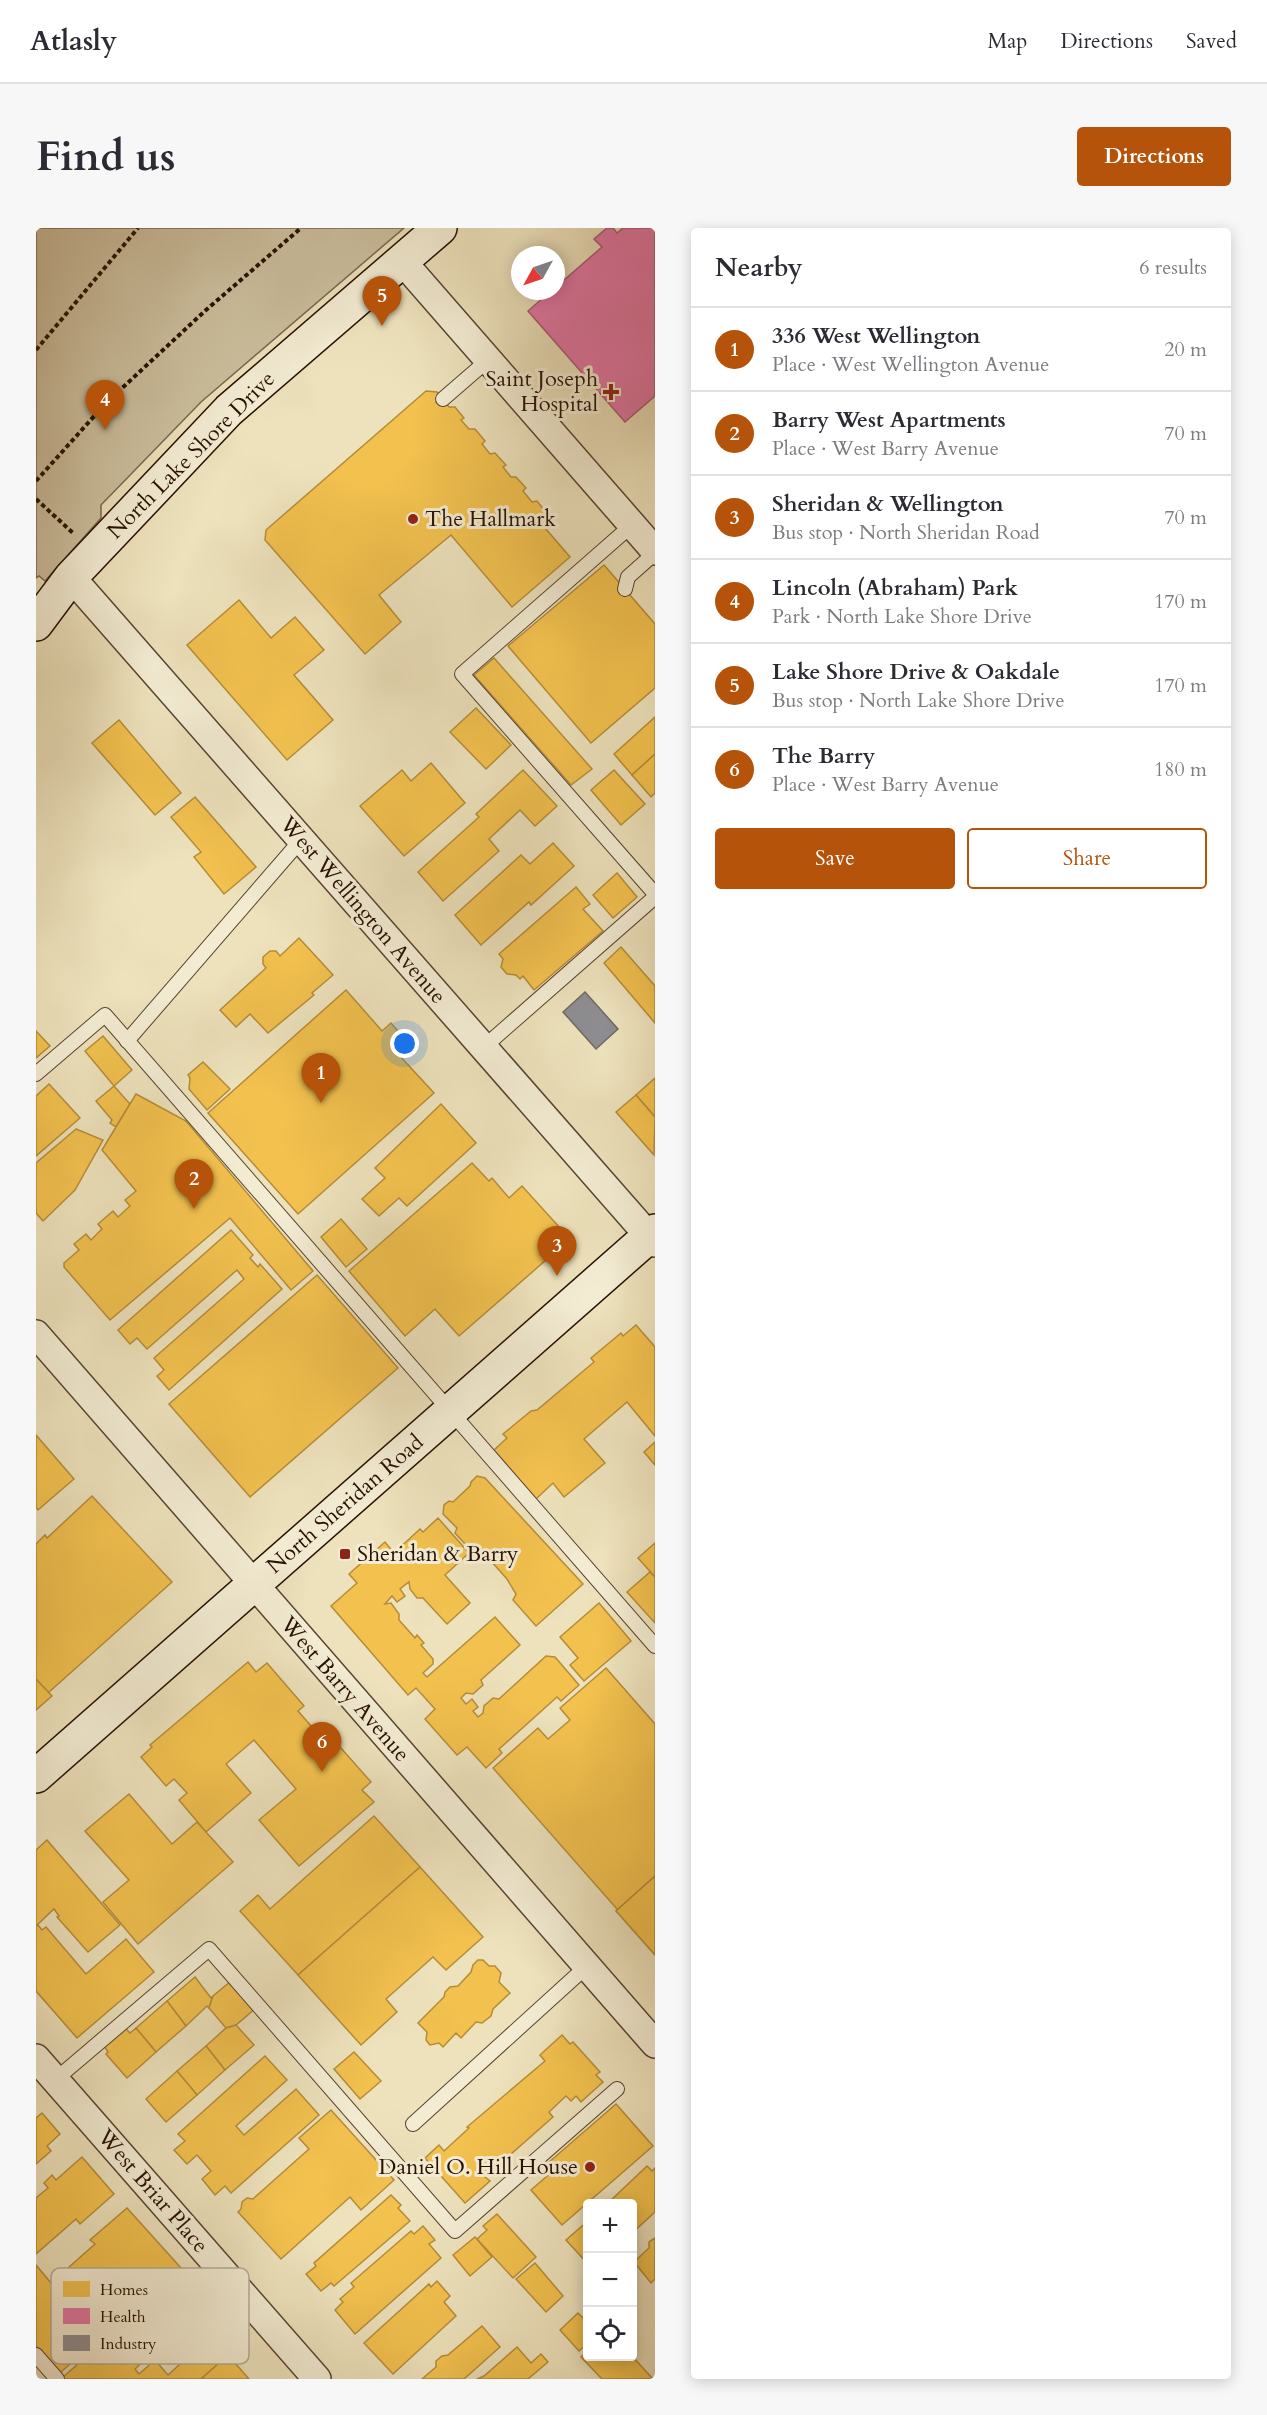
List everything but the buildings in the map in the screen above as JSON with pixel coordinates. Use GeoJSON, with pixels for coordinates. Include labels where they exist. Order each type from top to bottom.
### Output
{"type":"FeatureCollection","features":[{"type":"Feature","properties":{"kind":"main road","name":"North Lake Shore Drive"},"geometry":{"type":"LineString","coordinates":[[36,624],[71,577],[229,410],[440,228]]}},
{"type":"Feature","properties":{"kind":"main road","name":"North Sheridan Road"},"geometry":{"type":"LineString","coordinates":[[36,1776],[450,1411],[653,1237]]}},
{"type":"Feature","properties":{"kind":"street"},"geometry":{"type":"LineString","coordinates":[[402,261],[655,552]]}},
{"type":"Feature","properties":{"kind":"street","name":"West Wellington Avenue"},"geometry":{"type":"LineString","coordinates":[[71,577],[653,1237]]}},
{"type":"Feature","properties":{"kind":"street","name":"West Barry Avenue"},"geometry":{"type":"LineString","coordinates":[[36,1334],[655,2043]]}},
{"type":"Feature","properties":{"kind":"street","name":"West Briar Place"},"geometry":{"type":"LineString","coordinates":[[36,2058],[220,2268]]}},
{"type":"Feature","properties":{"kind":"street","name":"West Briar Place"},"geometry":{"type":"LineString","coordinates":[[249,2301],[317,2379]]}},
{"type":"Feature","properties":{"kind":"lane"},"geometry":{"type":"LineString","coordinates":[[443,399],[488,360]]}},
{"type":"Feature","properties":{"kind":"lane"},"geometry":{"type":"LineString","coordinates":[[484,1047],[655,896],[462,674],[632,525]]}},
{"type":"Feature","properties":{"kind":"lane"},"geometry":{"type":"LineString","coordinates":[[625,589],[628,577],[655,552]]}},
{"type":"Feature","properties":{"kind":"lane"},"geometry":{"type":"LineString","coordinates":[[127,1041],[301,840]]}},
{"type":"Feature","properties":{"kind":"lane"},"geometry":{"type":"LineString","coordinates":[[36,1074],[105,1015],[655,1646]]}},
{"type":"Feature","properties":{"kind":"lane"},"geometry":{"type":"LineString","coordinates":[[55,2080],[210,1949],[454,2230],[617,2089]]}},
{"type":"Feature","properties":{"kind":"lane"},"geometry":{"type":"LineString","coordinates":[[413,2124],[587,1966]]}},
{"type":"Feature","properties":{"kind":"lane"},"geometry":{"type":"LineString","coordinates":[[36,2355],[57,2379]]}},
{"type":"Feature","properties":{"kind":"path"},"geometry":{"type":"LineString","coordinates":[[36,350],[138,228]]}},
{"type":"Feature","properties":{"kind":"path"},"geometry":{"type":"LineString","coordinates":[[36,481],[105,404],[206,310],[301,228]]}},
{"type":"Feature","properties":{"kind":"path"},"geometry":{"type":"LineString","coordinates":[[36,499],[80,540]]}},
{"type":"Feature","properties":{"kind":"shaded area"},"geometry":{"type":"Polygon","coordinates":[[[36,228],[404,228],[201,402],[101,505],[101,518],[45,581],[39,576],[36,578],[36,228]]]}},
{"type":"Feature","properties":{"kind":"place","name":"Lake Shore Drive & Oakdale"},"geometry":{"type":"Point","coordinates":[382,326]}},
{"type":"Feature","properties":{"kind":"place","name":"Saint Joseph Hospital"},"geometry":{"type":"Point","coordinates":[611,392]}},
{"type":"Feature","properties":{"kind":"place","name":"Lincoln (Abraham) Park"},"geometry":{"type":"Point","coordinates":[105,430]}},
{"type":"Feature","properties":{"kind":"place","name":"The Hallmark"},"geometry":{"type":"Point","coordinates":[413,519]}},
{"type":"Feature","properties":{"kind":"place","name":"336 West Wellington"},"geometry":{"type":"Point","coordinates":[321,1103]}},
{"type":"Feature","properties":{"kind":"place","name":"Barry West Apartments"},"geometry":{"type":"Point","coordinates":[194,1209]}},
{"type":"Feature","properties":{"kind":"place","name":"Sheridan & Wellington"},"geometry":{"type":"Point","coordinates":[557,1276]}},
{"type":"Feature","properties":{"kind":"place","name":"Sheridan & Barry"},"geometry":{"type":"Point","coordinates":[345,1554]}},
{"type":"Feature","properties":{"kind":"place","name":"The Barry"},"geometry":{"type":"Point","coordinates":[322,1772]}},
{"type":"Feature","properties":{"kind":"place","name":"Daniel O. Hill House"},"geometry":{"type":"Point","coordinates":[590,2167]}}]}
